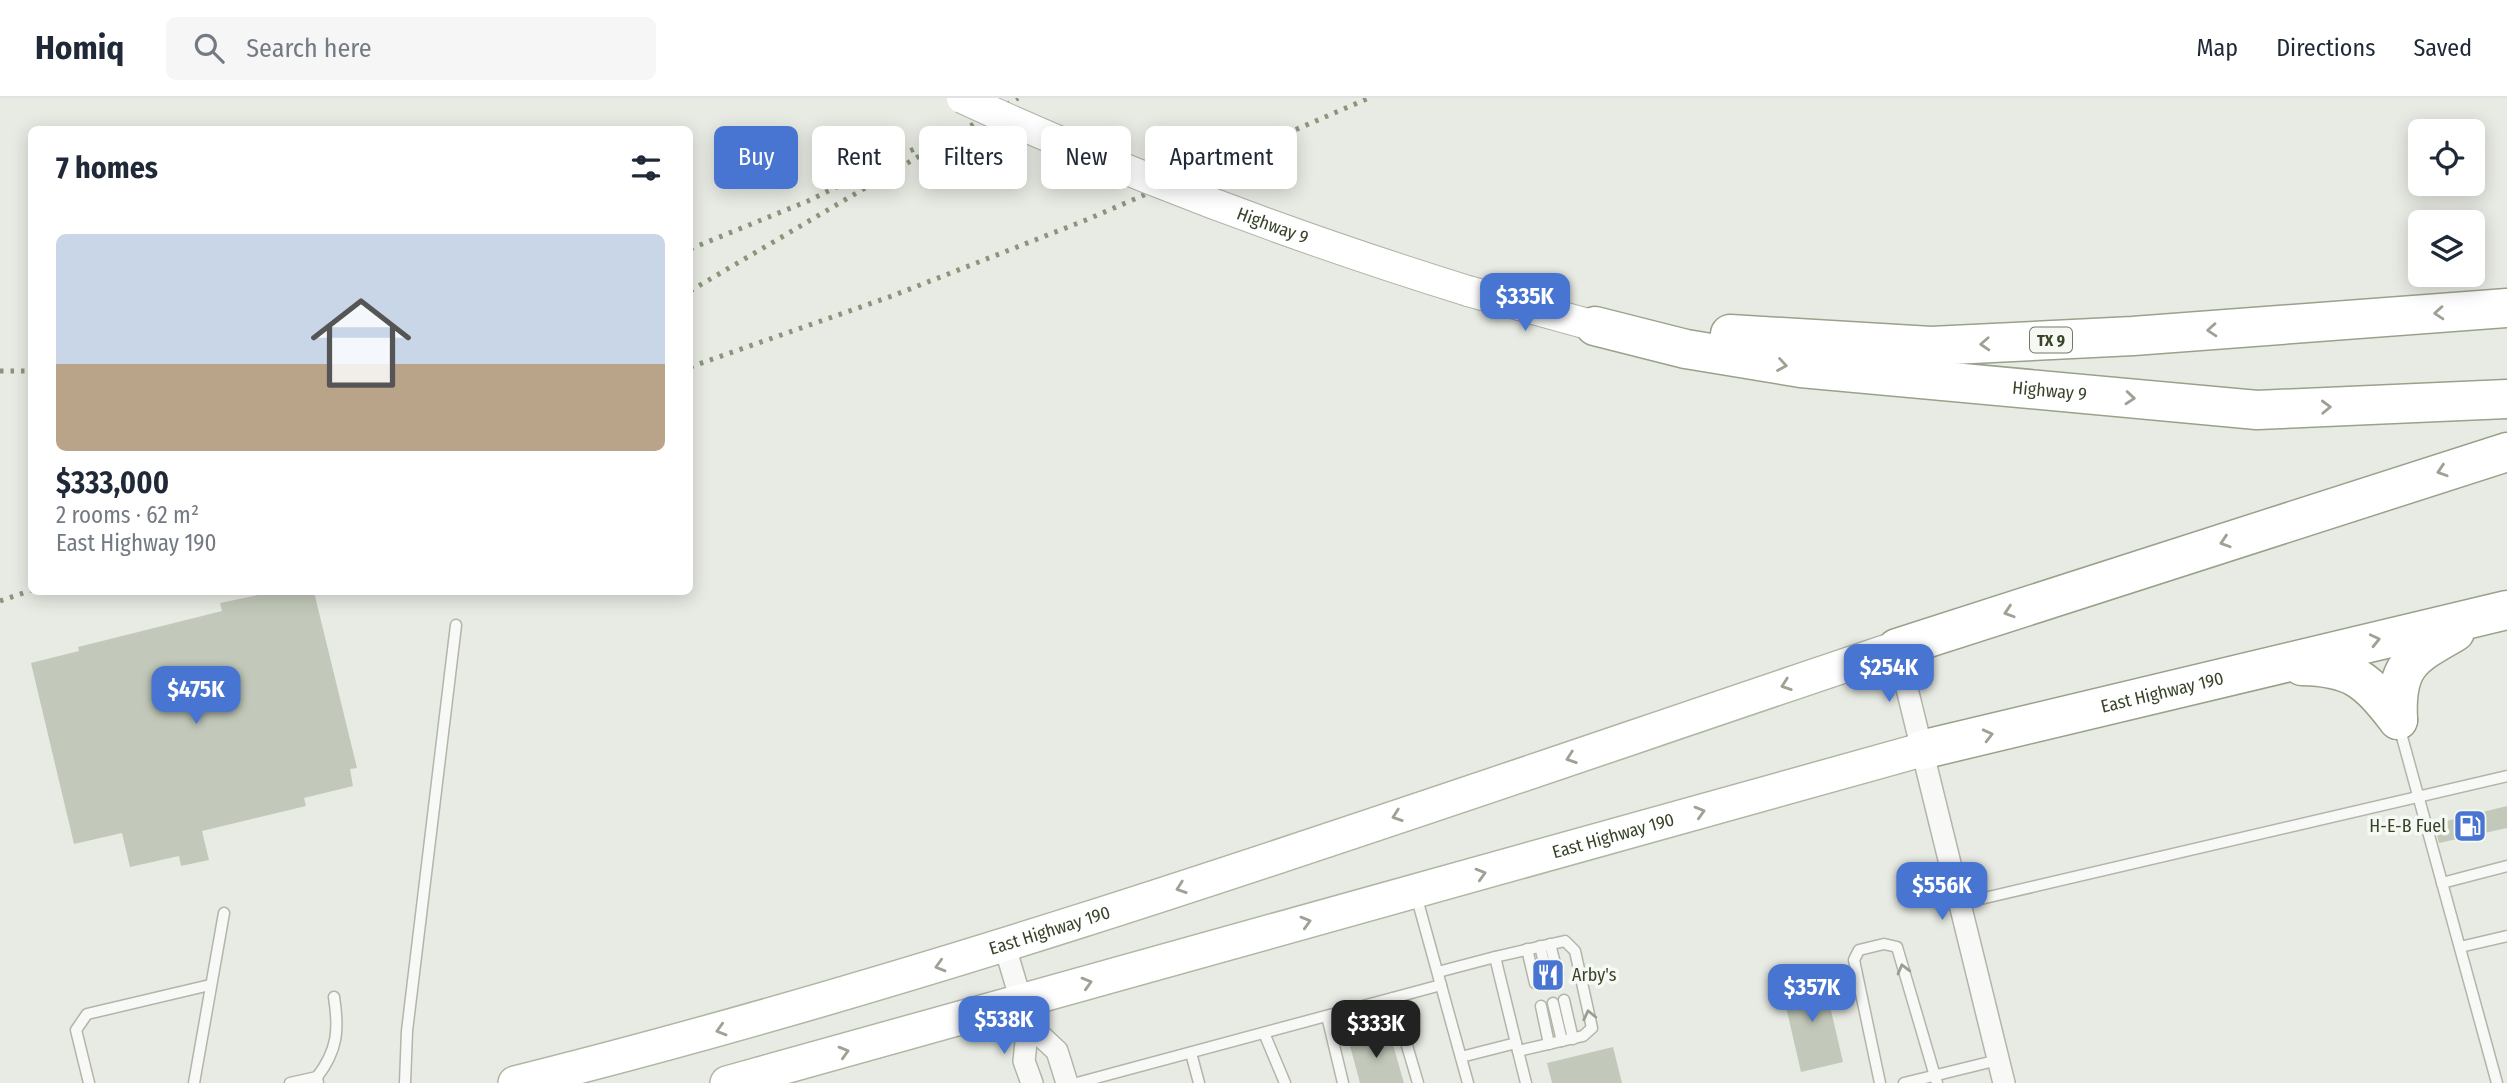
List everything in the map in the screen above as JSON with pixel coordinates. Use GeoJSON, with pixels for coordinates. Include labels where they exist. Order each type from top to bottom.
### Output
{"type":"FeatureCollection","features":[{"type":"Feature","properties":{"kind":"highway","name":"Highway 9"},"geometry":{"type":"LineString","coordinates":[[1595,326],[1931,346],[2133,336],[2507,308]]}},
{"type":"Feature","properties":{"kind":"highway","name":"Highway 9"},"geometry":{"type":"LineString","coordinates":[[1595,326],[1686,349],[1801,368],[2257,410],[2507,400]]}},
{"type":"Feature","properties":{"kind":"highway"},"geometry":{"type":"LineString","coordinates":[[1897,648],[2507,452]]}},
{"type":"Feature","properties":{"kind":"highway"},"geometry":{"type":"LineString","coordinates":[[2398,720],[2399,681],[2412,659],[2497,612]]}},
{"type":"Feature","properties":{"kind":"highway","name":"East Highway 190"},"geometry":{"type":"LineString","coordinates":[[1921,750],[2497,612]]}},
{"type":"Feature","properties":{"kind":"highway"},"geometry":{"type":"LineString","coordinates":[[2269,666],[2326,667],[2349,672],[2371,686],[2398,720]]}},
{"type":"Feature","properties":{"kind":"main road","name":"Highway 9"},"geometry":{"type":"LineString","coordinates":[[962,98],[1057,142],[1259,223],[1468,291],[1595,326]]}},
{"type":"Feature","properties":{"kind":"main road","name":"East Highway 190"},"geometry":{"type":"LineString","coordinates":[[515,1083],[673,1044],[1005,947],[1897,648]]}},
{"type":"Feature","properties":{"kind":"main road","name":"East Highway 190"},"geometry":{"type":"LineString","coordinates":[[727,1083],[805,1068],[1025,1013],[1415,892],[1921,750]]}},
{"type":"Feature","properties":{"kind":"main road"},"geometry":{"type":"LineString","coordinates":[[590,1083],[636,1072],[673,1044]]}},
{"type":"Feature","properties":{"kind":"street"},"geometry":{"type":"LineString","coordinates":[[1897,648],[2004,1083]]}},
{"type":"Feature","properties":{"kind":"street"},"geometry":{"type":"LineString","coordinates":[[1005,947],[1025,1013],[1024,1061],[1032,1083]]}},
{"type":"Feature","properties":{"kind":"street"},"geometry":{"type":"LineString","coordinates":[[1025,1013],[1057,1051],[1067,1083]]}},
{"type":"Feature","properties":{"kind":"lane"},"geometry":{"type":"LineString","coordinates":[[405,1083],[407,1031],[456,625]]}},
{"type":"Feature","properties":{"kind":"lane"},"geometry":{"type":"LineString","coordinates":[[2398,720],[2497,1083]]}},
{"type":"Feature","properties":{"kind":"lane"},"geometry":{"type":"LineString","coordinates":[[1959,904],[2507,776]]}},
{"type":"Feature","properties":{"kind":"lane"},"geometry":{"type":"LineString","coordinates":[[2442,883],[2507,866]]}},
{"type":"Feature","properties":{"kind":"lane"},"geometry":{"type":"LineString","coordinates":[[1415,892],[1468,1083]]}},
{"type":"Feature","properties":{"kind":"lane"},"geometry":{"type":"LineString","coordinates":[[194,1083],[224,913]]}},
{"type":"Feature","properties":{"kind":"lane"},"geometry":{"type":"LineString","coordinates":[[2460,947],[2507,936]]}},
{"type":"Feature","properties":{"kind":"lane"},"geometry":{"type":"LineString","coordinates":[[1438,972],[1564,941],[1575,951],[1592,1028],[1583,1036],[1549,1044],[1461,1057]]}},
{"type":"Feature","properties":{"kind":"lane"},"geometry":{"type":"LineString","coordinates":[[1880,1083],[1854,960],[1859,950],[1884,944],[1897,947],[1936,1080]]}},
{"type":"Feature","properties":{"kind":"lane"},"geometry":{"type":"LineString","coordinates":[[1545,945],[1553,978]]}},
{"type":"Feature","properties":{"kind":"lane"},"geometry":{"type":"LineString","coordinates":[[1527,949],[1535,984]]}},
{"type":"Feature","properties":{"kind":"lane"},"geometry":{"type":"LineString","coordinates":[[1495,957],[1526,1083]]}},
{"type":"Feature","properties":{"kind":"lane"},"geometry":{"type":"LineString","coordinates":[[89,1083],[76,1030],[87,1014],[210,985]]}},
{"type":"Feature","properties":{"kind":"lane"},"geometry":{"type":"LineString","coordinates":[[1077,1083],[1441,985]]}},
{"type":"Feature","properties":{"kind":"lane"},"geometry":{"type":"LineString","coordinates":[[290,1083],[318,1080],[336,1047],[338,1024],[334,997]]}},
{"type":"Feature","properties":{"kind":"lane"},"geometry":{"type":"LineString","coordinates":[[1394,998],[1418,1083]]}},
{"type":"Feature","properties":{"kind":"lane"},"geometry":{"type":"LineString","coordinates":[[1558,1002],[1567,1040]]}},
{"type":"Feature","properties":{"kind":"lane"},"geometry":{"type":"LineString","coordinates":[[1541,1006],[1549,1044]]}},
{"type":"Feature","properties":{"kind":"lane"},"geometry":{"type":"LineString","coordinates":[[1326,1016],[1343,1083]]}},
{"type":"Feature","properties":{"kind":"lane"},"geometry":{"type":"LineString","coordinates":[[1264,1033],[1285,1083]]}},
{"type":"Feature","properties":{"kind":"lane"},"geometry":{"type":"LineString","coordinates":[[1191,1053],[1199,1083]]}},
{"type":"Feature","properties":{"kind":"lane"},"geometry":{"type":"LineString","coordinates":[[1905,1083],[1936,1080],[1998,1060]]}},
{"type":"Feature","properties":{"kind":"building"},"geometry":{"type":"Polygon","coordinates":[[[258,595],[315,595],[357,768],[350,769],[353,786],[304,798],[306,806],[202,831],[209,860],[181,866],[179,856],[130,867],[122,833],[74,844],[31,663],[79,651],[78,647],[222,611],[220,603],[258,595]]]}},
{"type":"Feature","properties":{"kind":"building","name":"H-E-B Fuel"},"geometry":{"type":"Polygon","coordinates":[[[2507,806],[2507,828],[2439,843],[2434,824],[2507,806]]]}},
{"type":"Feature","properties":{"kind":"building"},"geometry":{"type":"Polygon","coordinates":[[[1823,976],[1843,1062],[1801,1072],[1781,985],[1823,976]]]}},
{"type":"Feature","properties":{"kind":"building"},"geometry":{"type":"Polygon","coordinates":[[[1389,1031],[1404,1083],[1360,1083],[1349,1042],[1389,1031]]]}},
{"type":"Feature","properties":{"kind":"building"},"geometry":{"type":"Polygon","coordinates":[[[1613,1047],[1622,1083],[1552,1083],[1547,1063],[1613,1047]]]}},
{"type":"Feature","properties":{"kind":"railway"},"geometry":{"type":"LineString","coordinates":[[693,289],[1018,98]]}},
{"type":"Feature","properties":{"kind":"railway"},"geometry":{"type":"LineString","coordinates":[[693,366],[892,296],[1086,220],[1369,98]]}},
{"type":"Feature","properties":{"kind":"railway"},"geometry":{"type":"LineString","coordinates":[[693,248],[808,201],[919,146]]}},
{"type":"Feature","properties":{"kind":"railway"},"geometry":{"type":"LineString","coordinates":[[0,371],[28,371]]}},
{"type":"Feature","properties":{"kind":"railway"},"geometry":{"type":"LineString","coordinates":[[0,601],[28,591]]}},
{"type":"Feature","properties":{"kind":"place","name":"H-E-B Fuel"},"geometry":{"type":"Point","coordinates":[2470,826]}},
{"type":"Feature","properties":{"kind":"place","name":"Arby's"},"geometry":{"type":"Point","coordinates":[1548,975]}}]}
